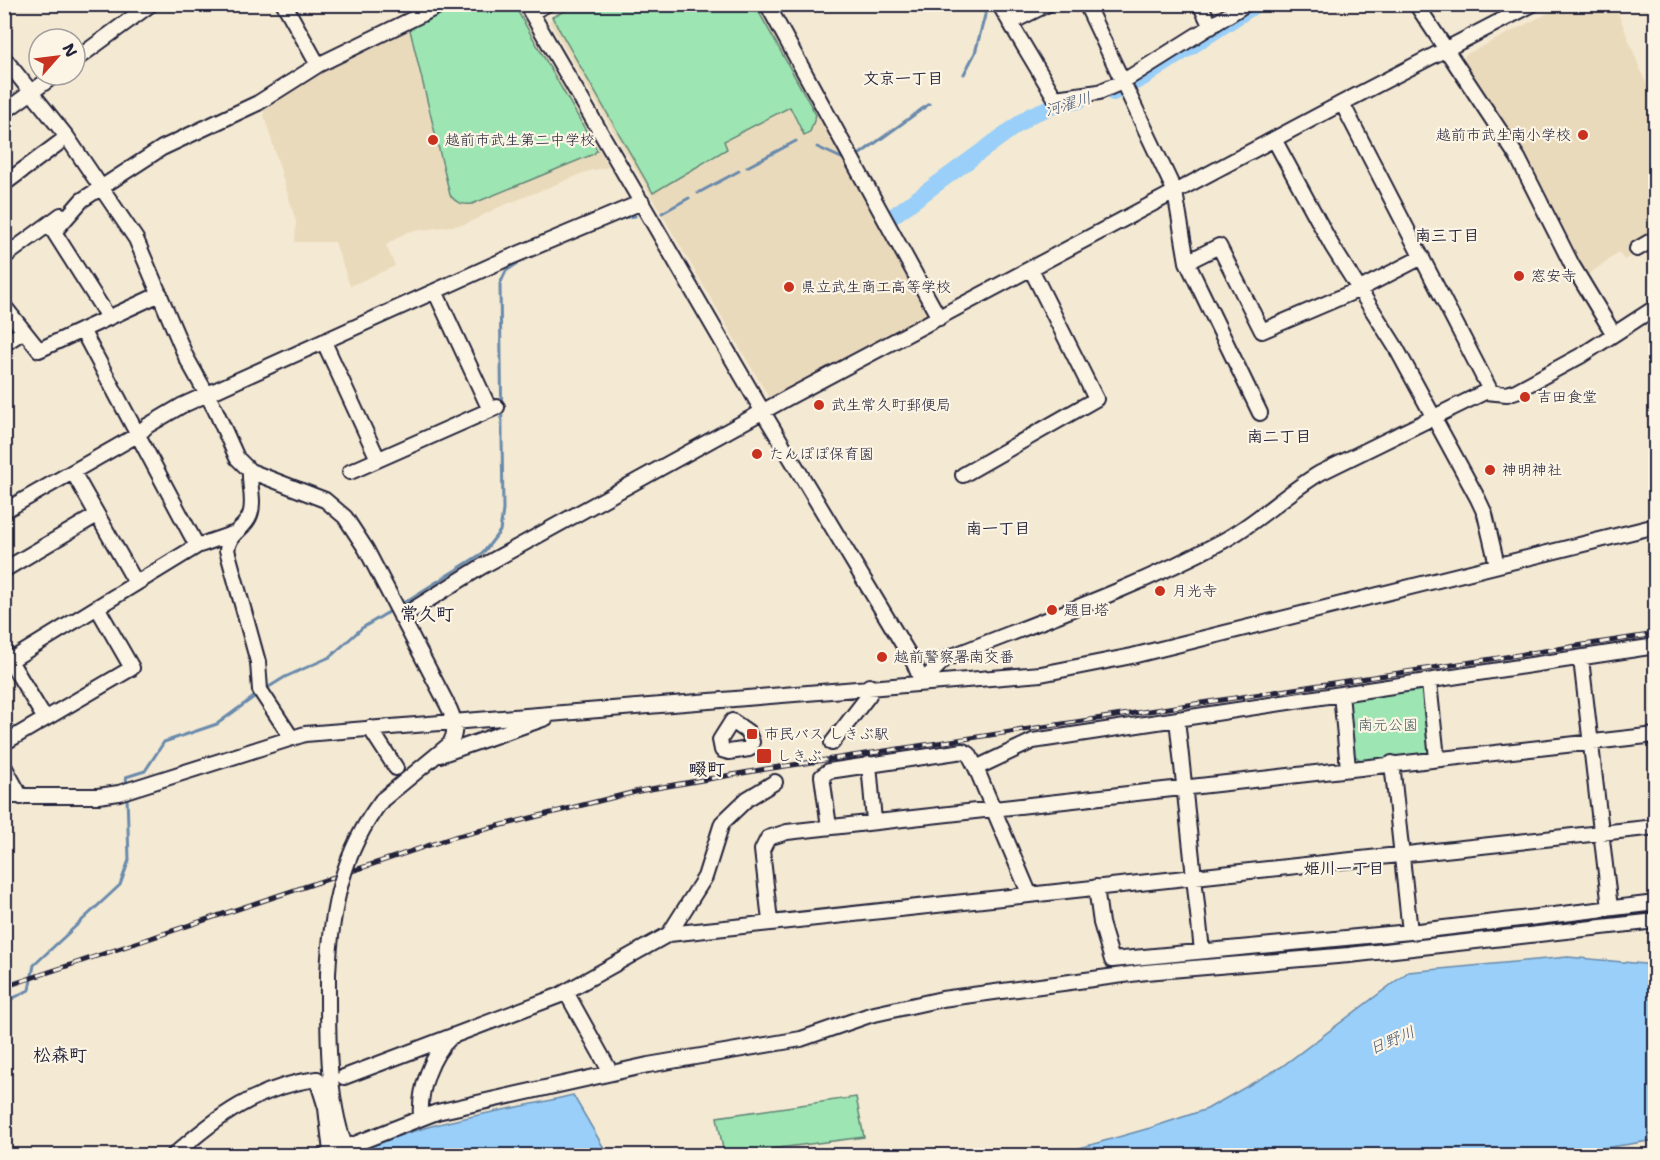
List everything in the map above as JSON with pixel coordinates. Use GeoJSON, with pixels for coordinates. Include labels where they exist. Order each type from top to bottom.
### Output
{"type":"FeatureCollection","features":[{"type":"Feature","properties":{"kind":"street"},"geometry":{"type":"LineString","coordinates":[[87,51],[151,4]]}},
{"type":"Feature","properties":{"kind":"street"},"geometry":{"type":"LineString","coordinates":[[284,4],[318,65]]}},
{"type":"Feature","properties":{"kind":"street"},"geometry":{"type":"LineString","coordinates":[[4,257],[101,187],[162,148],[258,103],[318,65],[443,4]]}},
{"type":"Feature","properties":{"kind":"street"},"geometry":{"type":"LineString","coordinates":[[547,4],[529,9],[763,412],[914,663],[922,682]]}},
{"type":"Feature","properties":{"kind":"street"},"geometry":{"type":"LineString","coordinates":[[767,4],[939,318]]}},
{"type":"Feature","properties":{"kind":"street"},"geometry":{"type":"LineString","coordinates":[[999,4],[1055,98],[1099,92],[1122,82],[1246,4]]}},
{"type":"Feature","properties":{"kind":"street"},"geometry":{"type":"LineString","coordinates":[[1011,23],[1048,4]]}},
{"type":"Feature","properties":{"kind":"street"},"geometry":{"type":"LineString","coordinates":[[1086,4],[1175,192],[1187,262],[1260,413]]}},
{"type":"Feature","properties":{"kind":"street"},"geometry":{"type":"LineString","coordinates":[[1200,4],[1211,27]]}},
{"type":"Feature","properties":{"kind":"street"},"geometry":{"type":"LineString","coordinates":[[1416,4],[1527,174],[1572,265],[1613,333]]}},
{"type":"Feature","properties":{"kind":"street"},"geometry":{"type":"LineString","coordinates":[[398,610],[1274,139],[1533,4]]}},
{"type":"Feature","properties":{"kind":"street"},"geometry":{"type":"LineString","coordinates":[[4,58],[67,137],[136,239],[186,357],[237,458],[250,471],[325,500],[345,517],[366,549],[454,722],[453,739],[382,800],[359,835],[343,873],[334,908],[328,974],[333,1087],[347,1151]]}},
{"type":"Feature","properties":{"kind":"street"},"geometry":{"type":"LineString","coordinates":[[4,112],[39,87]]}},
{"type":"Feature","properties":{"kind":"street"},"geometry":{"type":"LineString","coordinates":[[1342,103],[1491,392]]}},
{"type":"Feature","properties":{"kind":"street"},"geometry":{"type":"LineString","coordinates":[[4,184],[67,137]]}},
{"type":"Feature","properties":{"kind":"street"},"geometry":{"type":"LineString","coordinates":[[1274,139],[1322,229],[1395,346],[1482,507],[1497,565]]}},
{"type":"Feature","properties":{"kind":"street"},"geometry":{"type":"LineString","coordinates":[[4,511],[139,434],[147,426],[181,406],[435,291],[642,202]]}},
{"type":"Feature","properties":{"kind":"street"},"geometry":{"type":"LineString","coordinates":[[75,206],[54,232],[108,317]]}},
{"type":"Feature","properties":{"kind":"street"},"geometry":{"type":"LineString","coordinates":[[1637,249],[1656,238]]}},
{"type":"Feature","properties":{"kind":"street"},"geometry":{"type":"LineString","coordinates":[[1187,262],[1219,246],[1262,331],[1360,289],[1422,257]]}},
{"type":"Feature","properties":{"kind":"street"},"geometry":{"type":"LineString","coordinates":[[963,475],[1096,399],[1031,269]]}},
{"type":"Feature","properties":{"kind":"street"},"geometry":{"type":"LineString","coordinates":[[350,472],[493,409],[435,291]]}},
{"type":"Feature","properties":{"kind":"street"},"geometry":{"type":"LineString","coordinates":[[4,306],[39,350],[160,294]]}},
{"type":"Feature","properties":{"kind":"street"},"geometry":{"type":"LineString","coordinates":[[922,682],[945,659],[1134,584],[1224,540],[1312,478],[1433,416],[1491,392],[1507,394],[1516,391],[1582,355],[1656,307]]}},
{"type":"Feature","properties":{"kind":"street"},"geometry":{"type":"LineString","coordinates":[[82,330],[197,546]]}},
{"type":"Feature","properties":{"kind":"street"},"geometry":{"type":"LineString","coordinates":[[4,344],[24,331]]}},
{"type":"Feature","properties":{"kind":"street"},"geometry":{"type":"LineString","coordinates":[[324,342],[378,459]]}},
{"type":"Feature","properties":{"kind":"street"},"geometry":{"type":"LineString","coordinates":[[45,719],[8,655],[97,607],[197,546],[232,534],[245,523],[251,513],[250,471]]}},
{"type":"Feature","properties":{"kind":"street"},"geometry":{"type":"LineString","coordinates":[[73,472],[136,583]]}},
{"type":"Feature","properties":{"kind":"street"},"geometry":{"type":"LineString","coordinates":[[4,570],[97,515]]}},
{"type":"Feature","properties":{"kind":"street"},"geometry":{"type":"LineString","coordinates":[[4,796],[98,796],[127,791],[291,736],[869,686],[1041,674],[1087,665],[1656,526]]}},
{"type":"Feature","properties":{"kind":"street"},"geometry":{"type":"LineString","coordinates":[[232,534],[227,550],[258,662],[260,690],[291,736]]}},
{"type":"Feature","properties":{"kind":"street"},"geometry":{"type":"LineString","coordinates":[[4,743],[132,668],[97,607]]}},
{"type":"Feature","properties":{"kind":"street"},"geometry":{"type":"LineString","coordinates":[[976,768],[1033,741],[1341,694],[1430,683],[1656,646]]}},
{"type":"Feature","properties":{"kind":"street"},"geometry":{"type":"LineString","coordinates":[[1581,659],[1610,908]]}},
{"type":"Feature","properties":{"kind":"street"},"geometry":{"type":"LineString","coordinates":[[1430,683],[1437,758]]}},
{"type":"Feature","properties":{"kind":"street"},"geometry":{"type":"LineString","coordinates":[[832,742],[868,695],[869,686]]}},
{"type":"Feature","properties":{"kind":"street"},"geometry":{"type":"LineString","coordinates":[[1341,694],[1348,768]]}},
{"type":"Feature","properties":{"kind":"street"},"geometry":{"type":"LineString","coordinates":[[729,699],[732,721]]}},
{"type":"Feature","properties":{"kind":"street"},"geometry":{"type":"LineString","coordinates":[[437,755],[450,754],[493,735],[539,722],[555,712]]}},
{"type":"Feature","properties":{"kind":"street"},"geometry":{"type":"LineString","coordinates":[[1177,719],[1203,951]]}},
{"type":"Feature","properties":{"kind":"street"},"geometry":{"type":"LineString","coordinates":[[370,728],[396,768]]}},
{"type":"Feature","properties":{"kind":"street"},"geometry":{"type":"LineString","coordinates":[[770,921],[763,843],[768,838],[787,832],[1656,735]]}},
{"type":"Feature","properties":{"kind":"street"},"geometry":{"type":"LineString","coordinates":[[828,827],[822,776],[829,771],[963,751],[969,754],[976,768],[1029,893]]}},
{"type":"Feature","properties":{"kind":"street"},"geometry":{"type":"LineString","coordinates":[[1392,763],[1410,932]]}},
{"type":"Feature","properties":{"kind":"street"},"geometry":{"type":"LineString","coordinates":[[869,764],[874,821]]}},
{"type":"Feature","properties":{"kind":"street"},"geometry":{"type":"LineString","coordinates":[[4,766],[21,797]]}},
{"type":"Feature","properties":{"kind":"street"},"geometry":{"type":"LineString","coordinates":[[669,934],[705,877],[722,823],[747,799],[775,782]]}},
{"type":"Feature","properties":{"kind":"street"},"geometry":{"type":"LineString","coordinates":[[344,1077],[566,992],[669,934],[770,921],[1656,827]]}},
{"type":"Feature","properties":{"kind":"street"},"geometry":{"type":"LineString","coordinates":[[1096,887],[1101,923],[1112,960],[1410,932],[1656,903]]}},
{"type":"Feature","properties":{"kind":"street"},"geometry":{"type":"LineString","coordinates":[[173,1155],[211,1122],[254,1097],[297,1082],[317,1079],[326,1108],[327,1154],[347,1151],[421,1116],[611,1073],[801,1039],[892,1009],[1001,990],[1146,972],[1360,953],[1656,921]]}},
{"type":"Feature","properties":{"kind":"street"},"geometry":{"type":"LineString","coordinates":[[566,992],[611,1073]]}},
{"type":"Feature","properties":{"kind":"street"},"geometry":{"type":"LineString","coordinates":[[421,1116],[420,1100],[435,1059],[442,1045],[455,1034]]}},
{"type":"Feature","properties":{"kind":"shaded area","name":"越前市武生第二中学校"},"geometry":{"type":"Polygon","coordinates":[[[453,5],[516,5],[609,167],[589,171],[497,208],[466,224],[407,232],[386,245],[395,266],[350,286],[335,242],[295,242],[296,222],[264,115],[264,107],[324,67],[453,5]]]}},
{"type":"Feature","properties":{"kind":"shaded area"},"geometry":{"type":"Polygon","coordinates":[[[576,5],[759,5],[931,312],[930,317],[776,399],[768,396],[549,21],[576,5]]]}},
{"type":"Feature","properties":{"kind":"shaded area","name":"越前市武生南小学校"},"geometry":{"type":"Polygon","coordinates":[[[1564,5],[1615,5],[1644,79],[1655,98],[1655,233],[1636,253],[1624,260],[1619,252],[1585,277],[1463,67],[1465,55],[1564,5]]]}},
{"type":"Feature","properties":{"kind":"green space"},"geometry":{"type":"Polygon","coordinates":[[[455,5],[514,5],[597,150],[594,154],[472,204],[460,203],[452,198],[409,26],[455,5]]]}},
{"type":"Feature","properties":{"kind":"green space"},"geometry":{"type":"Polygon","coordinates":[[[577,5],[755,5],[816,115],[810,132],[804,135],[790,107],[724,141],[727,149],[653,193],[552,17],[577,5]]]}},
{"type":"Feature","properties":{"kind":"green space","name":"南元公園"},"geometry":{"type":"Polygon","coordinates":[[[1422,687],[1425,692],[1432,751],[1429,754],[1363,762],[1351,753],[1346,702],[1350,696],[1422,687]]]}},
{"type":"Feature","properties":{"kind":"green space"},"geometry":{"type":"Polygon","coordinates":[[[856,1097],[864,1137],[724,1155],[717,1117],[856,1097]]]}},
{"type":"Feature","properties":{"kind":"water","name":"日野川"},"geometry":{"type":"Polygon","coordinates":[[[1568,957],[1655,965],[1655,1140],[1555,1156],[1055,1155],[1207,1109],[1281,1067],[1408,972],[1568,957]]]}},
{"type":"Feature","properties":{"kind":"water"},"geometry":{"type":"Polygon","coordinates":[[[573,1095],[608,1155],[349,1156],[403,1134],[431,1126],[573,1095]]]}},
{"type":"Feature","properties":{"kind":"waterway"},"geometry":{"type":"LineString","coordinates":[[964,74],[975,53],[988,4]]}},
{"type":"Feature","properties":{"kind":"waterway","name":"河濯川"},"geometry":{"type":"LineString","coordinates":[[1113,93],[1143,78],[1257,4]]}},
{"type":"Feature","properties":{"kind":"waterway","name":"河濯川"},"geometry":{"type":"LineString","coordinates":[[889,219],[1031,115],[1058,104],[1079,101]]}},
{"type":"Feature","properties":{"kind":"waterway"},"geometry":{"type":"LineString","coordinates":[[860,154],[929,104]]}},
{"type":"Feature","properties":{"kind":"waterway"},"geometry":{"type":"LineString","coordinates":[[747,167],[796,141]]}},
{"type":"Feature","properties":{"kind":"waterway"},"geometry":{"type":"LineString","coordinates":[[817,147],[848,161]]}},
{"type":"Feature","properties":{"kind":"waterway"},"geometry":{"type":"LineString","coordinates":[[698,193],[739,171]]}},
{"type":"Feature","properties":{"kind":"waterway"},"geometry":{"type":"LineString","coordinates":[[662,213],[689,198]]}},
{"type":"Feature","properties":{"kind":"waterway"},"geometry":{"type":"LineString","coordinates":[[582,234],[622,218],[635,216]]}},
{"type":"Feature","properties":{"kind":"waterway"},"geometry":{"type":"LineString","coordinates":[[400,605],[483,553],[500,531],[503,510],[500,284],[506,271],[527,257]]}},
{"type":"Feature","properties":{"kind":"waterway"},"geometry":{"type":"LineString","coordinates":[[264,690],[285,677],[330,657],[362,628],[392,610]]}},
{"type":"Feature","properties":{"kind":"waterway"},"geometry":{"type":"LineString","coordinates":[[127,786],[126,777],[145,771],[164,742],[217,724],[258,694]]}},
{"type":"Feature","properties":{"kind":"waterway"},"geometry":{"type":"LineString","coordinates":[[4,1003],[29,990],[34,965],[120,885],[129,860],[127,795]]}},
{"type":"Feature","properties":{"kind":"railway"},"geometry":{"type":"LineString","coordinates":[[4,987],[454,837],[639,791],[766,769],[1656,634]]}},
{"type":"Feature","properties":{"kind":"place","name":"越前市武生南小学校"},"geometry":{"type":"Point","coordinates":[1583,135]}},
{"type":"Feature","properties":{"kind":"place","name":"越前市武生第二中学校"},"geometry":{"type":"Point","coordinates":[433,140]}},
{"type":"Feature","properties":{"kind":"place","name":"窓安寺"},"geometry":{"type":"Point","coordinates":[1519,276]}},
{"type":"Feature","properties":{"kind":"place","name":"県立武生商工高等学校"},"geometry":{"type":"Point","coordinates":[789,287]}},
{"type":"Feature","properties":{"kind":"place","name":"吉田食堂"},"geometry":{"type":"Point","coordinates":[1525,397]}},
{"type":"Feature","properties":{"kind":"place","name":"武生常久町郵便局"},"geometry":{"type":"Point","coordinates":[819,405]}},
{"type":"Feature","properties":{"kind":"place","name":"たんぽぽ保育園"},"geometry":{"type":"Point","coordinates":[757,454]}},
{"type":"Feature","properties":{"kind":"place","name":"神明神社"},"geometry":{"type":"Point","coordinates":[1490,470]}},
{"type":"Feature","properties":{"kind":"place","name":"月光寺"},"geometry":{"type":"Point","coordinates":[1160,591]}},
{"type":"Feature","properties":{"kind":"place","name":"題目塔"},"geometry":{"type":"Point","coordinates":[1052,610]}},
{"type":"Feature","properties":{"kind":"place","name":"越前警察署南交番"},"geometry":{"type":"Point","coordinates":[882,657]}},
{"type":"Feature","properties":{"kind":"place","name":"市民バス しきぶ駅"},"geometry":{"type":"Point","coordinates":[752,734]}},
{"type":"Feature","properties":{"kind":"place","name":"しきぶ"},"geometry":{"type":"Point","coordinates":[764,756]}},
{"type":"Feature","properties":{"kind":"district","name":"文京一丁目"},"geometry":{"type":"Point","coordinates":[903,78]}},
{"type":"Feature","properties":{"kind":"district","name":"南三丁目"},"geometry":{"type":"Point","coordinates":[1447,235]}},
{"type":"Feature","properties":{"kind":"district","name":"南二丁目"},"geometry":{"type":"Point","coordinates":[1279,436]}},
{"type":"Feature","properties":{"kind":"district","name":"南一丁目"},"geometry":{"type":"Point","coordinates":[998,528]}},
{"type":"Feature","properties":{"kind":"district","name":"常久町"},"geometry":{"type":"Point","coordinates":[427,614]}},
{"type":"Feature","properties":{"kind":"district","name":"畷町"},"geometry":{"type":"Point","coordinates":[707,769]}},
{"type":"Feature","properties":{"kind":"district","name":"姫川一丁目"},"geometry":{"type":"Point","coordinates":[1344,868]}},
{"type":"Feature","properties":{"kind":"district","name":"松森町"},"geometry":{"type":"Point","coordinates":[60,1055]}}]}
